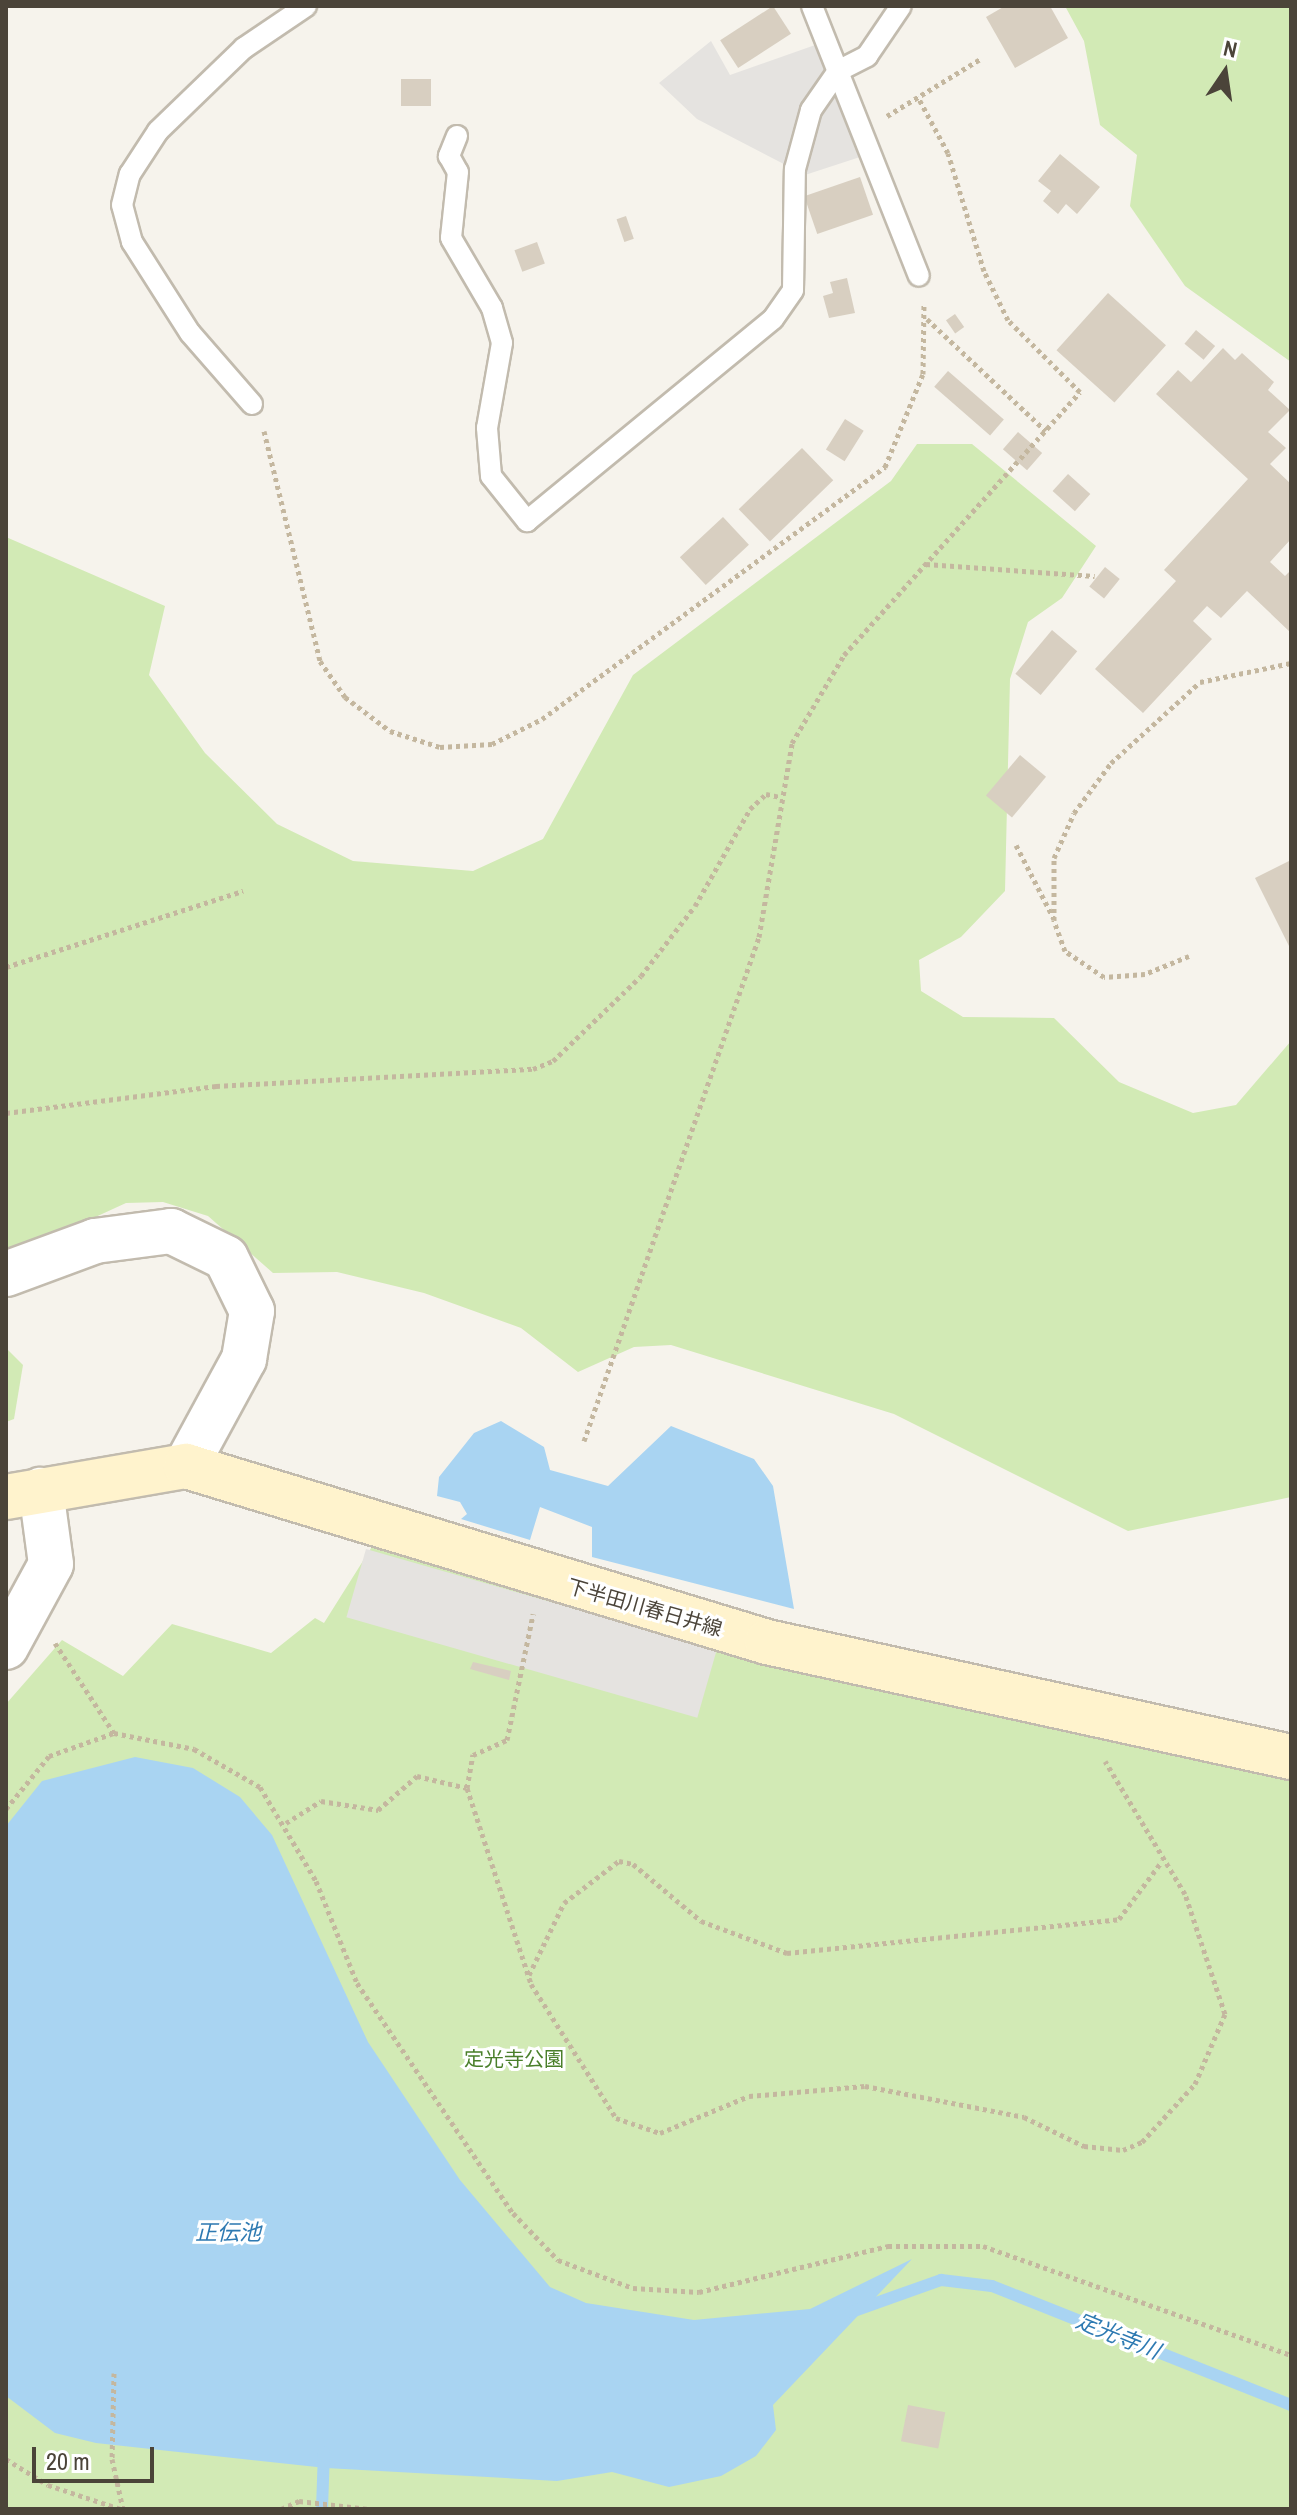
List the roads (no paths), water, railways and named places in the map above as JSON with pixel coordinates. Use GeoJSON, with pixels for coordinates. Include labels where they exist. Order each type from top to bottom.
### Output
{"type":"FeatureCollection","features":[{"type":"Feature","properties":{"kind":"main road","name":"下半田川春日井線"},"geometry":{"type":"LineString","coordinates":[[23,1493],[186,1466],[767,1642],[1093,1710],[1291,1757]]}},
{"type":"Feature","properties":{"kind":"street"},"geometry":{"type":"LineString","coordinates":[[6,1274],[95,1241],[171,1231],[226,1258],[252,1311],[244,1359],[186,1466]]}},
{"type":"Feature","properties":{"kind":"street"},"geometry":{"type":"LineString","coordinates":[[6,1647],[51,1564],[23,1493]]}},
{"type":"Feature","properties":{"kind":"lane"},"geometry":{"type":"LineString","coordinates":[[252,404],[190,333],[132,242],[122,205],[130,174],[158,131],[244,48],[306,6]]}},
{"type":"Feature","properties":{"kind":"lane"},"geometry":{"type":"LineString","coordinates":[[812,6],[919,276]]}},
{"type":"Feature","properties":{"kind":"lane"},"geometry":{"type":"LineString","coordinates":[[457,136],[449,156],[459,188],[451,238],[492,308],[502,343],[487,428],[491,476],[527,521],[779,310],[793,290],[797,261],[800,144],[811,110],[838,71],[867,56],[901,6]]}},
{"type":"Feature","properties":{"kind":"water"},"geometry":{"type":"Polygon","coordinates":[[[501,1421],[544,1447],[550,1470],[608,1486],[671,1426],[754,1459],[773,1486],[794,1609],[592,1557],[592,1527],[540,1507],[530,1540],[461,1519],[467,1514],[460,1502],[437,1496],[439,1477],[474,1433],[501,1421]]]}},
{"type":"Feature","properties":{"kind":"water","name":"正伝池"},"geometry":{"type":"Polygon","coordinates":[[[135,1757],[193,1768],[240,1797],[272,1835],[368,2042],[460,2180],[550,2287],[586,2303],[694,2320],[810,2309],[912,2259],[773,2405],[776,2430],[756,2456],[721,2476],[669,2487],[612,2472],[557,2481],[326,2468],[96,2443],[55,2433],[6,2396],[6,1826],[42,1781],[135,1757]]]}},
{"type":"Feature","properties":{"kind":"waterway","name":"定光寺川"},"geometry":{"type":"LineString","coordinates":[[851,2312],[941,2280],[992,2286],[1291,2405]]}},
{"type":"Feature","properties":{"kind":"waterway"},"geometry":{"type":"LineString","coordinates":[[322,2509],[324,2452]]}},
{"type":"Feature","properties":{"kind":"park label","name":"定光寺公園"},"geometry":{"type":"Point","coordinates":[514,2058]}}]}
